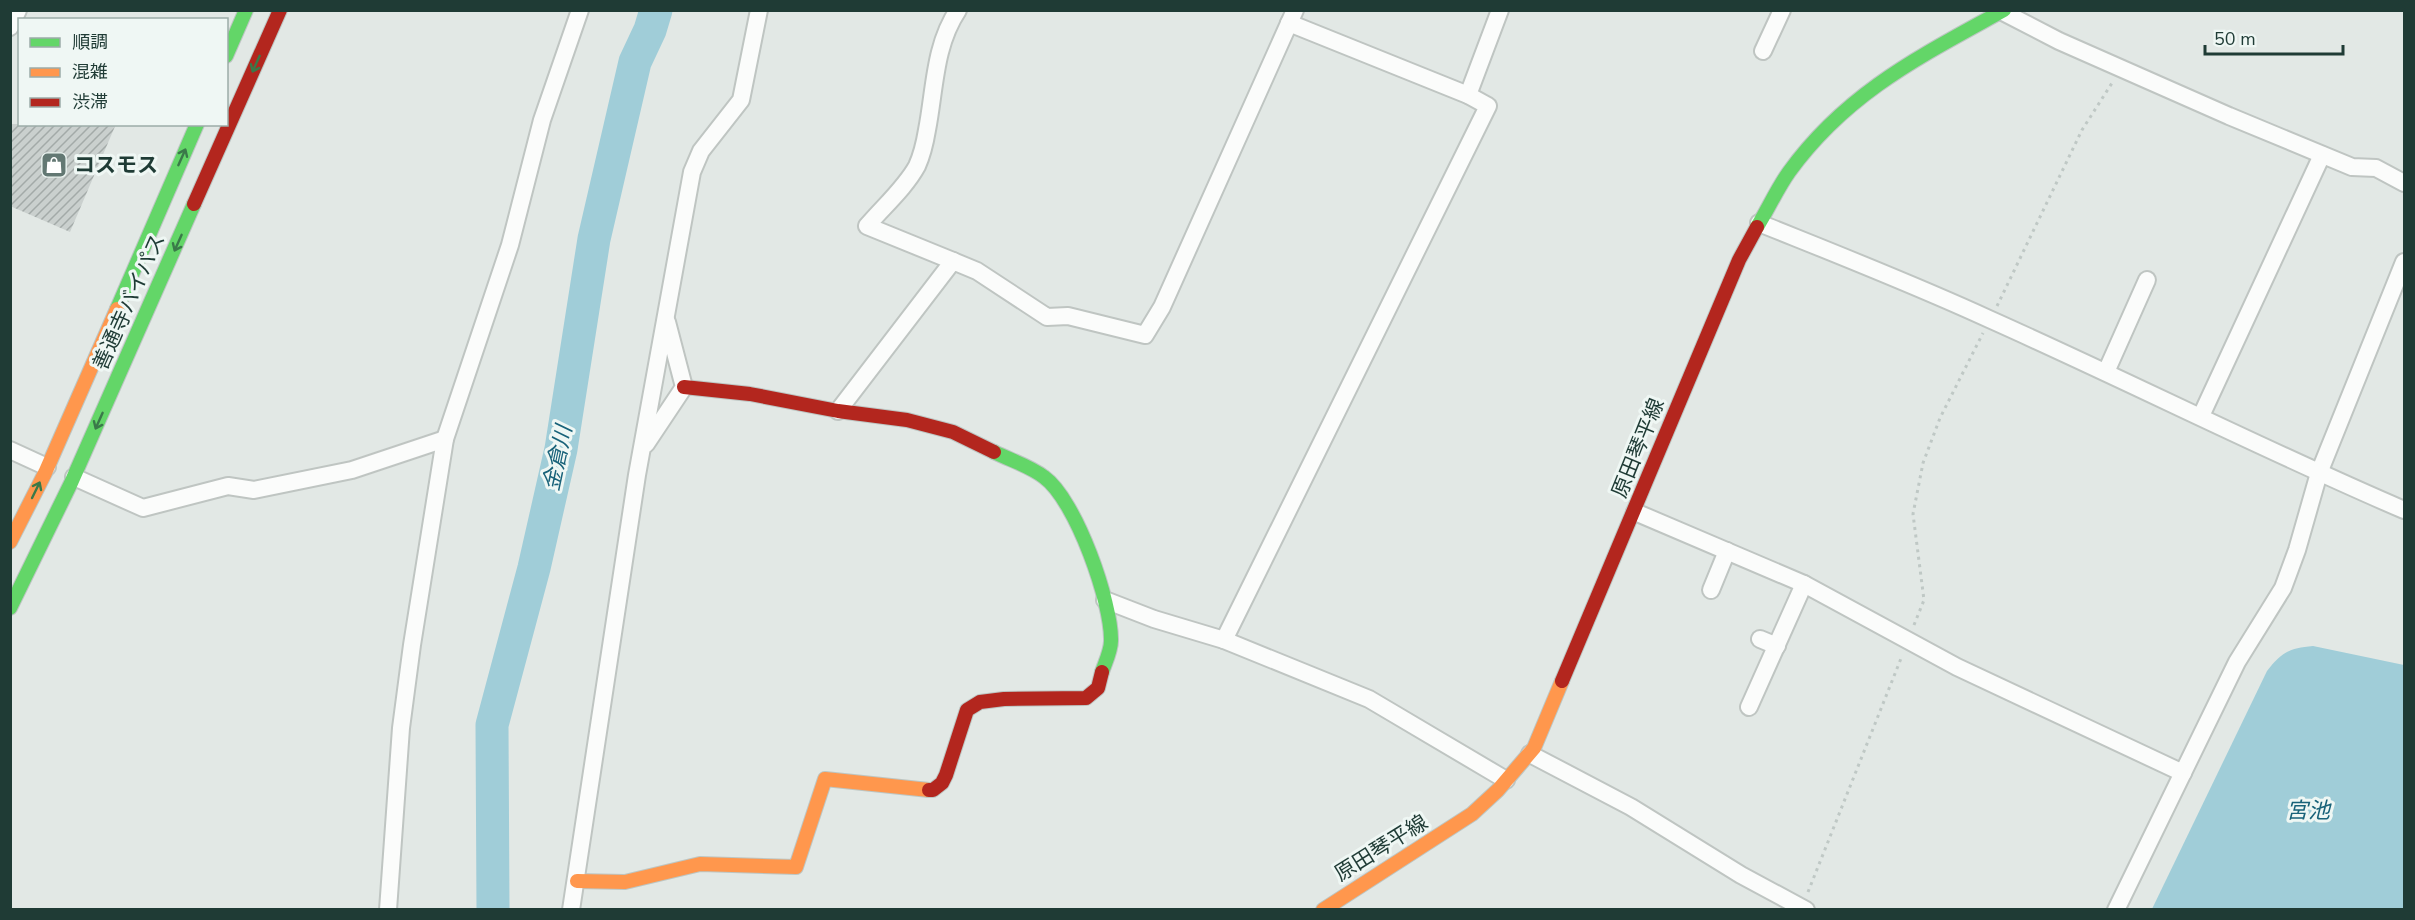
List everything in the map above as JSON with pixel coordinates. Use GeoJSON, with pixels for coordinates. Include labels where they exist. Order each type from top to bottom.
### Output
{"type":"FeatureCollection","features":[{"type":"Feature","properties":{"kind":"main road"},"geometry":{"type":"LineString","coordinates":[[228,51],[246,10]]}},
{"type":"Feature","properties":{"kind":"main road","name":"善通寺バイパス"},"geometry":{"type":"LineString","coordinates":[[10,608],[74,477],[280,10]]}},
{"type":"Feature","properties":{"kind":"main road","name":"原田琴平線"},"geometry":{"type":"LineString","coordinates":[[1323,909],[1472,814],[1534,748],[1739,260],[1788,173],[1813,141],[1854,101],[1902,67],[2001,11]]}},
{"type":"Feature","properties":{"kind":"main road","name":"善通寺バイパス"},"geometry":{"type":"LineString","coordinates":[[10,542],[47,467],[195,126]]}},
{"type":"Feature","properties":{"kind":"main road"},"geometry":{"type":"LineString","coordinates":[[577,881],[625,882],[700,864],[796,867],[825,779],[933,790],[942,783],[946,775],[967,710],[980,702],[1004,699],[1086,698],[1098,688],[1111,642],[1105,600],[1081,531],[1066,502],[1045,477],[953,432],[907,420],[837,411],[750,394],[684,387]]}},
{"type":"Feature","properties":{"kind":"street"},"geometry":{"type":"LineString","coordinates":[[10,27],[18,10]]}},
{"type":"Feature","properties":{"kind":"street"},"geometry":{"type":"LineString","coordinates":[[388,909],[401,728],[445,439],[510,245],[542,120],[580,10]]}},
{"type":"Feature","properties":{"kind":"street"},"geometry":{"type":"LineString","coordinates":[[571,909],[642,450],[692,172],[701,151],[741,100],[759,10]]}},
{"type":"Feature","properties":{"kind":"street"},"geometry":{"type":"LineString","coordinates":[[958,10],[945,33],[938,54],[933,98],[924,144],[917,165],[867,226],[976,271],[1047,317],[1068,316],[1145,334],[1162,307],[1292,17],[1488,106],[1224,640]]}},
{"type":"Feature","properties":{"kind":"street"},"geometry":{"type":"LineString","coordinates":[[1468,95],[1500,10]]}},
{"type":"Feature","properties":{"kind":"street"},"geometry":{"type":"LineString","coordinates":[[1763,51],[1782,10]]}},
{"type":"Feature","properties":{"kind":"street"},"geometry":{"type":"LineString","coordinates":[[2001,11],[2121,69],[2322,155],[2352,167],[2376,168],[2404,183]]}},
{"type":"Feature","properties":{"kind":"street"},"geometry":{"type":"LineString","coordinates":[[2201,416],[2322,155]]}},
{"type":"Feature","properties":{"kind":"street"},"geometry":{"type":"LineString","coordinates":[[1759,223],[1990,319],[2319,473],[2404,510]]}},
{"type":"Feature","properties":{"kind":"street"},"geometry":{"type":"LineString","coordinates":[[837,411],[953,261]]}},
{"type":"Feature","properties":{"kind":"street"},"geometry":{"type":"LineString","coordinates":[[2115,909],[2237,662],[2283,588],[2297,550],[2319,473],[2404,262]]}},
{"type":"Feature","properties":{"kind":"street"},"geometry":{"type":"LineString","coordinates":[[2106,372],[2147,280]]}},
{"type":"Feature","properties":{"kind":"street"},"geometry":{"type":"LineString","coordinates":[[642,450],[684,387],[666,318]]}},
{"type":"Feature","properties":{"kind":"street"},"geometry":{"type":"LineString","coordinates":[[74,477],[143,508],[228,486],[254,490],[352,470],[445,439]]}},
{"type":"Feature","properties":{"kind":"street"},"geometry":{"type":"LineString","coordinates":[[10,450],[47,467]]}},
{"type":"Feature","properties":{"kind":"street"},"geometry":{"type":"LineString","coordinates":[[1635,512],[1804,584],[1957,667],[2183,773]]}},
{"type":"Feature","properties":{"kind":"street"},"geometry":{"type":"LineString","coordinates":[[1711,590],[1727,551]]}},
{"type":"Feature","properties":{"kind":"street"},"geometry":{"type":"LineString","coordinates":[[1749,707],[1804,584]]}},
{"type":"Feature","properties":{"kind":"street"},"geometry":{"type":"LineString","coordinates":[[1105,600],[1154,619],[1224,640],[1370,699],[1506,780]]}},
{"type":"Feature","properties":{"kind":"street"},"geometry":{"type":"LineString","coordinates":[[1760,639],[1777,646]]}},
{"type":"Feature","properties":{"kind":"street"},"geometry":{"type":"LineString","coordinates":[[1530,754],[1631,807],[1796,907]]}},
{"type":"Feature","properties":{"kind":"path"},"geometry":{"type":"LineString","coordinates":[[1796,907],[1828,844],[1924,600],[1913,514],[1923,463],[1940,418],[2082,130],[2121,69]]}},
{"type":"Feature","properties":{"kind":"water","name":"宮池"},"geometry":{"type":"Polygon","coordinates":[[[2313,646],[2404,665],[2404,909],[2152,909],[2267,671],[2286,652],[2313,646]]]}},
{"type":"Feature","properties":{"kind":"building","name":"コスモス"},"geometry":{"type":"Polygon","coordinates":[[[10,124],[18,124],[18,126],[115,126],[70,232],[10,206],[10,124]]]}},
{"type":"Feature","properties":{"kind":"waterway","name":"金倉川"},"geometry":{"type":"LineString","coordinates":[[493,910],[492,725],[534,568],[561,449],[594,239],[635,62],[650,30],[656,10]]}},
{"type":"Feature","properties":{"kind":"traffic: fast"},"geometry":{"type":"LineString","coordinates":[[228,51],[246,10]]}},
{"type":"Feature","properties":{"kind":"traffic: fast"},"geometry":{"type":"LineString","coordinates":[[1757,227],[1789,172],[1835,119],[1887,78],[2004,10]]}},
{"type":"Feature","properties":{"kind":"traffic: fast"},"geometry":{"type":"LineString","coordinates":[[117,309],[196,126]]}},
{"type":"Feature","properties":{"kind":"traffic: fast"},"geometry":{"type":"LineString","coordinates":[[10,608],[71,483],[194,204]]}},
{"type":"Feature","properties":{"kind":"traffic: fast"},"geometry":{"type":"LineString","coordinates":[[994,452],[1044,477],[1056,489],[1080,529],[1099,578],[1110,624],[1111,645],[1102,672]]}},
{"type":"Feature","properties":{"kind":"traffic: slow"},"geometry":{"type":"LineString","coordinates":[[10,542],[45,473],[117,309]]}},
{"type":"Feature","properties":{"kind":"traffic: slow"},"geometry":{"type":"LineString","coordinates":[[1323,910],[1472,814],[1498,790],[1534,748],[1562,681]]}},
{"type":"Feature","properties":{"kind":"traffic: slow"},"geometry":{"type":"LineString","coordinates":[[577,881],[625,882],[700,864],[796,867],[825,779],[929,790]]}},
{"type":"Feature","properties":{"kind":"traffic: jam"},"geometry":{"type":"LineString","coordinates":[[194,204],[280,10]]}},
{"type":"Feature","properties":{"kind":"traffic: jam"},"geometry":{"type":"LineString","coordinates":[[1562,681],[1739,260],[1757,227]]}},
{"type":"Feature","properties":{"kind":"traffic: jam"},"geometry":{"type":"LineString","coordinates":[[684,387],[750,394],[838,411],[907,420],[953,432],[994,452]]}},
{"type":"Feature","properties":{"kind":"traffic: jam"},"geometry":{"type":"LineString","coordinates":[[929,790],[933,790],[942,783],[946,775],[967,710],[980,702],[1004,699],[1086,698],[1098,688],[1102,672]]}},
{"type":"Feature","properties":{"kind":"place","name":"コスモス"},"geometry":{"type":"Point","coordinates":[54,165]}}]}
